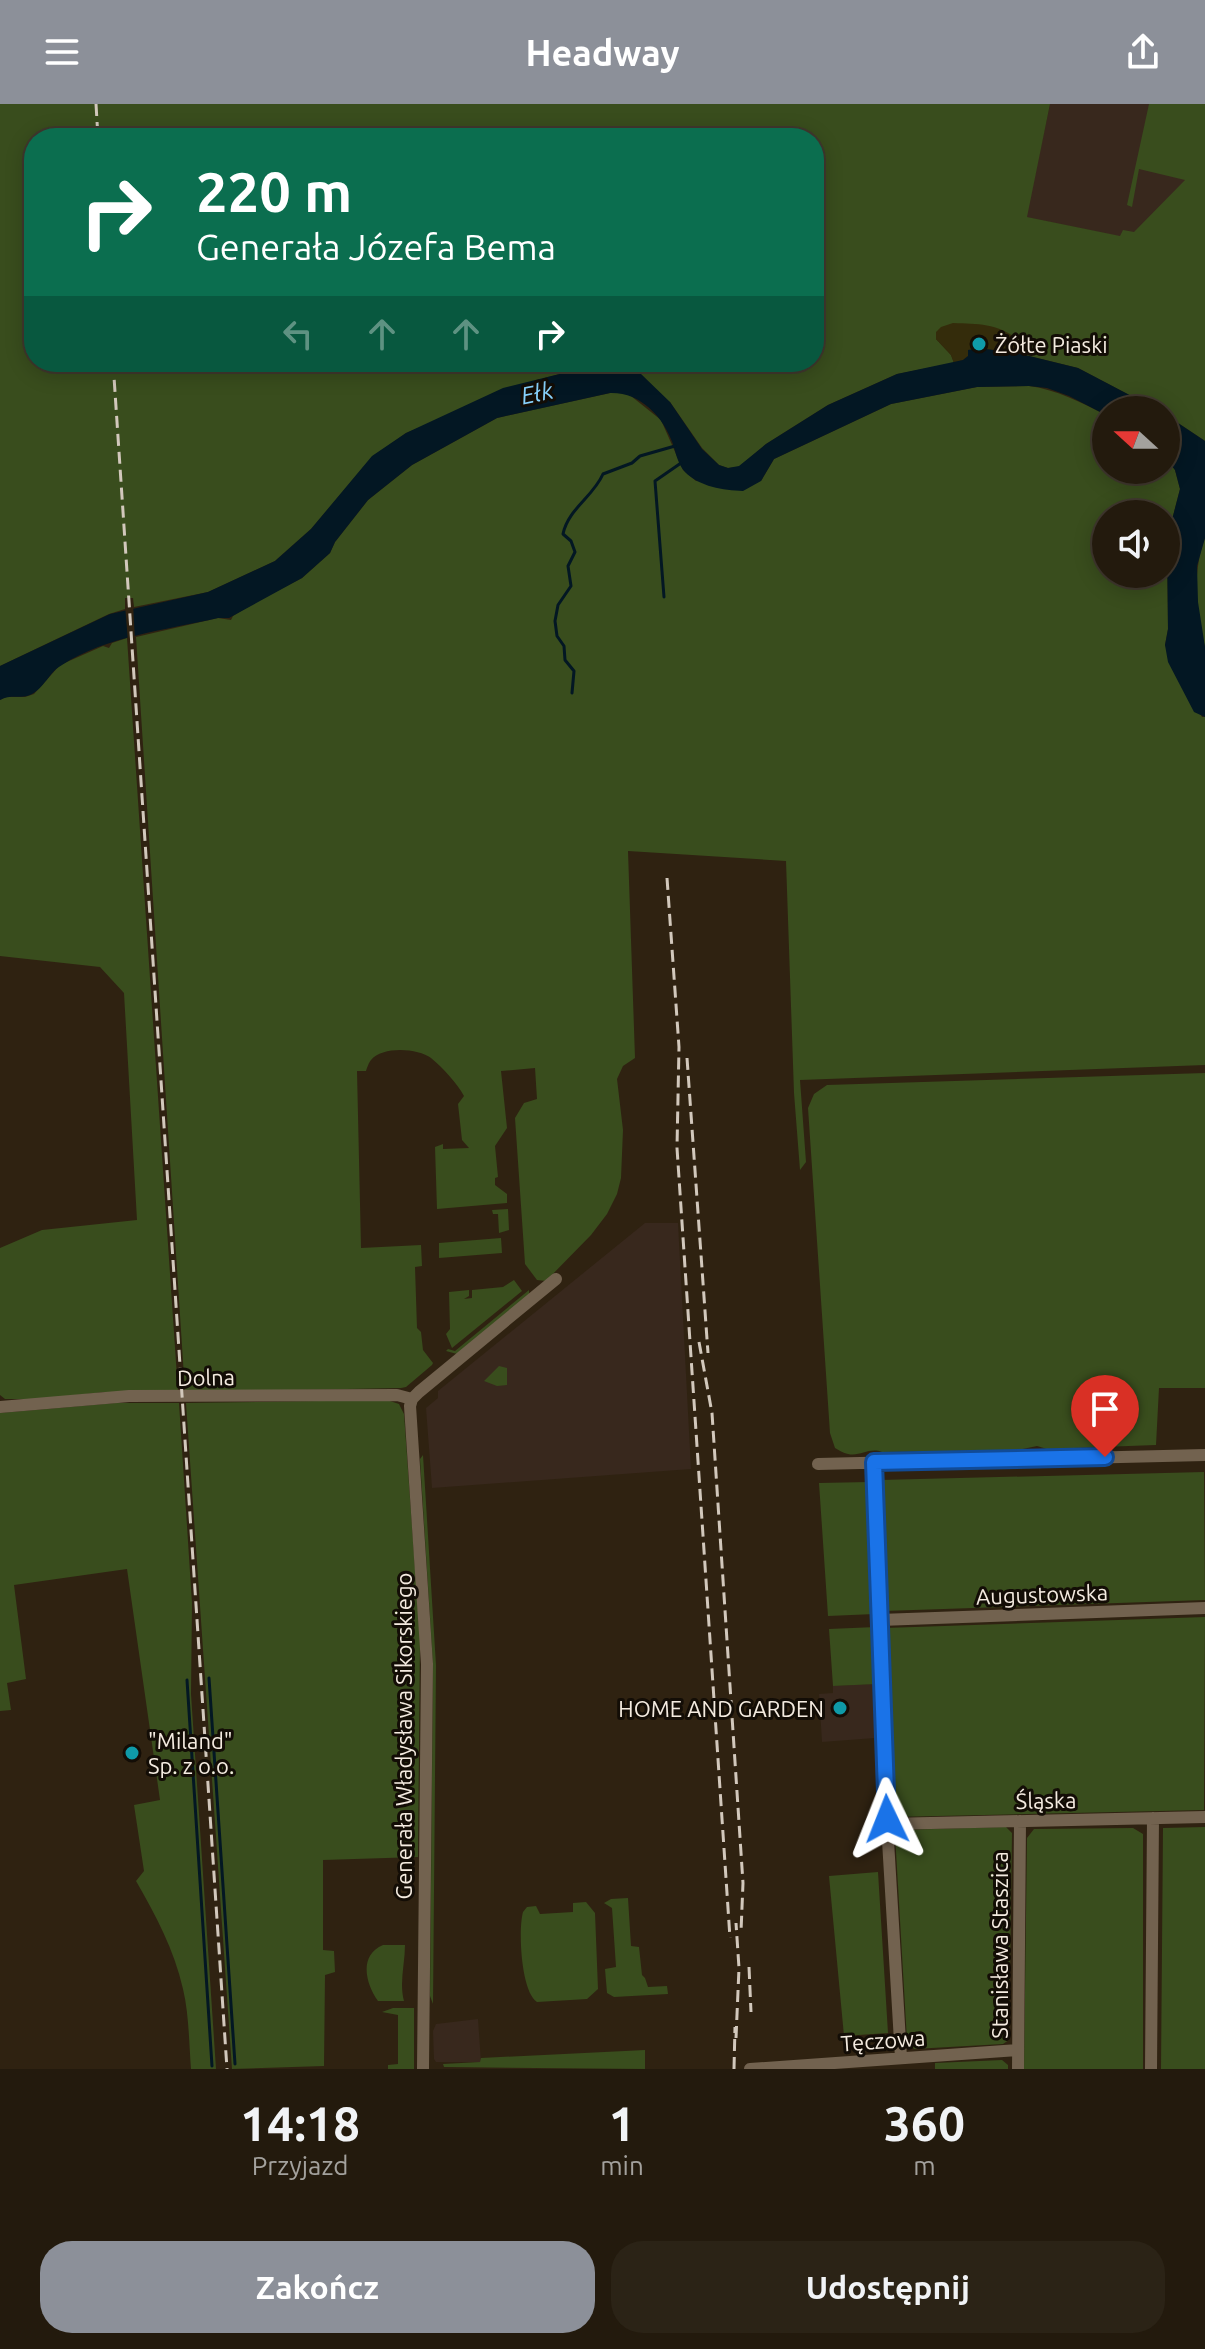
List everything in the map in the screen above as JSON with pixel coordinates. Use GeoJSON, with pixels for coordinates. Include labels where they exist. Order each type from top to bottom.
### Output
{"type":"FeatureCollection","features":[{"type":"Feature","properties":{"kind":"street"},"geometry":{"type":"LineString","coordinates":[[412,1399],[556,1279]]}},
{"type":"Feature","properties":{"kind":"street","name":"Dolna"},"geometry":{"type":"LineString","coordinates":[[0,1407],[129,1396],[397,1395],[412,1399]]}},
{"type":"Feature","properties":{"kind":"street","name":"Generała Władysława Sikorskiego"},"geometry":{"type":"LineString","coordinates":[[412,1399],[410,1412],[425,1597],[427,1664],[423,2069]]}},
{"type":"Feature","properties":{"kind":"street"},"geometry":{"type":"LineString","coordinates":[[818,1464],[1205,1455]]}},
{"type":"Feature","properties":{"kind":"street"},"geometry":{"type":"LineString","coordinates":[[874,1462],[887,1824],[901,2058]]}},
{"type":"Feature","properties":{"kind":"street","name":"Augustowska"},"geometry":{"type":"LineString","coordinates":[[880,1620],[1205,1608]]}},
{"type":"Feature","properties":{"kind":"street","name":"Śląska"},"geometry":{"type":"LineString","coordinates":[[887,1824],[1205,1817]]}},
{"type":"Feature","properties":{"kind":"street"},"geometry":{"type":"LineString","coordinates":[[1151,2069],[1153,1818]]}},
{"type":"Feature","properties":{"kind":"street","name":"Stanisława Staszica"},"geometry":{"type":"LineString","coordinates":[[1018,2069],[1020,1821]]}},
{"type":"Feature","properties":{"kind":"street","name":"Tęczowa"},"geometry":{"type":"LineString","coordinates":[[750,2069],[1018,2050]]}},
{"type":"Feature","properties":{"kind":"shaded area"},"geometry":{"type":"Polygon","coordinates":[[[1050,104],[1205,104],[1205,168],[1136,240],[1026,217],[1050,104]]]}},
{"type":"Feature","properties":{"kind":"shaded area"},"geometry":{"type":"Polygon","coordinates":[[[645,1223],[678,1223],[691,1469],[432,1488],[426,1408],[438,1398],[438,1391],[645,1223]]]}},
{"type":"Feature","properties":{"kind":"shaded area"},"geometry":{"type":"Polygon","coordinates":[[[872,1684],[875,1738],[822,1742],[819,1694],[833,1693],[833,1686],[872,1684]]]}},
{"type":"Feature","properties":{"kind":"shaded area"},"geometry":{"type":"Polygon","coordinates":[[[478,2019],[481,2062],[436,2062],[433,2031],[436,2024],[478,2019]]]}},
{"type":"Feature","properties":{"kind":"green space"},"geometry":{"type":"Polygon","coordinates":[[[0,104],[1050,104],[1027,217],[1120,236],[1123,230],[1134,232],[1185,180],[1139,169],[1132,207],[1127,205],[1149,104],[1205,104],[1205,441],[1180,424],[1180,396],[1131,396],[1078,368],[1021,354],[1017,339],[936,339],[954,363],[897,374],[828,405],[766,444],[739,467],[728,468],[719,465],[702,448],[670,402],[600,372],[824,372],[824,128],[24,128],[24,372],[568,372],[406,433],[372,457],[311,529],[275,561],[208,592],[134,607],[133,598],[125,598],[125,609],[0,666],[0,104]]]}},
{"type":"Feature","properties":{"kind":"green space"},"geometry":{"type":"Polygon","coordinates":[[[1029,386],[1050,390],[1092,408],[1092,484],[1179,484],[1177,500],[1092,500],[1092,588],[1168,588],[1165,645],[1202,717],[1205,717],[1205,1065],[800,1080],[806,1162],[800,1170],[794,1093],[786,861],[628,851],[635,1058],[623,1066],[617,1079],[623,1130],[621,1178],[607,1214],[591,1235],[546,1281],[537,1280],[525,1264],[515,1118],[524,1103],[537,1099],[535,1068],[501,1071],[507,1128],[495,1146],[498,1177],[495,1178],[495,1185],[507,1194],[507,1203],[437,1209],[435,1147],[443,1144],[443,1149],[469,1148],[462,1140],[458,1104],[464,1096],[431,1058],[418,1052],[383,1052],[371,1060],[366,1071],[357,1071],[361,1248],[421,1245],[422,1266],[415,1267],[417,1328],[421,1332],[423,1350],[432,1365],[401,1388],[185,1392],[136,637],[218,618],[231,620],[254,603],[302,578],[330,553],[368,500],[412,465],[497,418],[626,392],[661,420],[683,470],[696,481],[761,481],[774,459],[891,404],[977,387],[1029,386]]]}},
{"type":"Feature","properties":{"kind":"green space"},"geometry":{"type":"Polygon","coordinates":[[[1205,538],[1205,647],[1197,592],[1198,564],[1205,538]]]}},
{"type":"Feature","properties":{"kind":"green space"},"geometry":{"type":"Polygon","coordinates":[[[127,638],[178,1392],[105,1392],[5,1399],[0,1395],[0,1248],[42,1230],[137,1220],[124,993],[100,967],[0,956],[0,700],[34,694],[60,665],[103,646],[109,648],[112,643],[127,638]]]}},
{"type":"Feature","properties":{"kind":"green space"},"geometry":{"type":"Polygon","coordinates":[[[1205,1073],[1205,1388],[1159,1388],[1156,1445],[873,1451],[852,1455],[835,1448],[830,1433],[808,1108],[814,1094],[827,1085],[1205,1073]]]}},
{"type":"Feature","properties":{"kind":"green space"},"geometry":{"type":"Polygon","coordinates":[[[508,1209],[509,1230],[499,1233],[498,1214],[493,1214],[492,1210],[508,1209]]]}},
{"type":"Feature","properties":{"kind":"green space"},"geometry":{"type":"Polygon","coordinates":[[[501,1238],[502,1253],[439,1258],[439,1243],[501,1238]]]}},
{"type":"Feature","properties":{"kind":"green space"},"geometry":{"type":"Polygon","coordinates":[[[514,1280],[522,1291],[452,1348],[446,1334],[450,1329],[449,1292],[469,1290],[469,1296],[464,1299],[472,1298],[472,1290],[503,1287],[514,1280]]]}},
{"type":"Feature","properties":{"kind":"green space"},"geometry":{"type":"Polygon","coordinates":[[[529,1290],[529,1295],[457,1354],[446,1351],[455,1351],[529,1290]]]}},
{"type":"Feature","properties":{"kind":"green space"},"geometry":{"type":"Polygon","coordinates":[[[499,1366],[507,1368],[507,1385],[497,1386],[484,1381],[499,1366]]]}},
{"type":"Feature","properties":{"kind":"green space"},"geometry":{"type":"Polygon","coordinates":[[[387,1400],[399,1404],[404,1414],[420,1638],[418,1857],[323,1860],[323,1950],[334,1951],[335,1972],[325,1975],[324,2066],[232,2069],[186,1403],[387,1400]]]}},
{"type":"Feature","properties":{"kind":"green space"},"geometry":{"type":"Polygon","coordinates":[[[116,1403],[179,1403],[192,1603],[191,1694],[216,2069],[191,2069],[186,2008],[175,1960],[136,1881],[144,1871],[134,1805],[160,1800],[127,1569],[14,1585],[26,1679],[7,1683],[11,1710],[0,1711],[0,1413],[116,1403]]]}},
{"type":"Feature","properties":{"kind":"green space"},"geometry":{"type":"Polygon","coordinates":[[[423,1455],[436,1665],[433,2004],[430,1996],[433,1665],[420,1459],[423,1455]]]}},
{"type":"Feature","properties":{"kind":"green space"},"geometry":{"type":"Polygon","coordinates":[[[1204,1472],[1205,1600],[884,1611],[880,1480],[1204,1472]]]}},
{"type":"Feature","properties":{"kind":"green space"},"geometry":{"type":"Polygon","coordinates":[[[869,1482],[875,1614],[828,1616],[819,1483],[869,1482]]]}},
{"type":"Feature","properties":{"kind":"green space"},"geometry":{"type":"Polygon","coordinates":[[[1205,1617],[1204,1810],[892,1817],[885,1628],[1205,1617]]]}},
{"type":"Feature","properties":{"kind":"green space"},"geometry":{"type":"Polygon","coordinates":[[[876,1627],[877,1684],[833,1686],[829,1629],[876,1627]]]}},
{"type":"Feature","properties":{"kind":"green space"},"geometry":{"type":"Polygon","coordinates":[[[1006,1827],[1012,1833],[1009,2040],[1003,2044],[914,2049],[907,2040],[895,1834],[898,1830],[1006,1827]]]}},
{"type":"Feature","properties":{"kind":"green space"},"geometry":{"type":"Polygon","coordinates":[[[1205,1827],[1205,2069],[1161,2069],[1163,1828],[1205,1827]]]}},
{"type":"Feature","properties":{"kind":"green space"},"geometry":{"type":"Polygon","coordinates":[[[1133,1828],[1143,1834],[1143,2069],[1024,2069],[1027,1838],[1034,1829],[1133,1828]]]}},
{"type":"Feature","properties":{"kind":"green space"},"geometry":{"type":"Polygon","coordinates":[[[878,1872],[888,2033],[844,2036],[829,1876],[878,1872]]]}},
{"type":"Feature","properties":{"kind":"green space"},"geometry":{"type":"Polygon","coordinates":[[[628,1898],[631,1946],[639,1947],[642,1975],[648,1987],[667,1986],[668,1994],[614,1997],[607,1993],[605,1969],[616,1967],[612,1908],[604,1903],[611,1899],[628,1898]]]}},
{"type":"Feature","properties":{"kind":"green space"},"geometry":{"type":"Polygon","coordinates":[[[586,1902],[595,1913],[598,1989],[587,1999],[537,2002],[524,1974],[521,1946],[523,1912],[527,1907],[536,1906],[540,1914],[573,1912],[573,1903],[586,1902]]]}},
{"type":"Feature","properties":{"kind":"green space"},"geometry":{"type":"Polygon","coordinates":[[[383,1945],[405,1945],[404,2001],[378,2001],[370,1986],[367,1962],[370,1955],[383,1945]]]}},
{"type":"Feature","properties":{"kind":"green space"},"geometry":{"type":"Polygon","coordinates":[[[393,2008],[414,2008],[414,2069],[388,2069],[388,2065],[398,2064],[398,2015],[382,2012],[393,2008]]]}},
{"type":"Feature","properties":{"kind":"green space"},"geometry":{"type":"Polygon","coordinates":[[[645,2050],[645,2069],[444,2067],[443,2064],[480,2062],[481,2058],[645,2050]]]}},
{"type":"Feature","properties":{"kind":"green space"},"geometry":{"type":"Polygon","coordinates":[[[1002,2060],[1008,2069],[935,2069],[935,2063],[1002,2060]]]}},
{"type":"Feature","properties":{"kind":"sand","name":"Żółte Piaski"},"geometry":{"type":"Polygon","coordinates":[[[953,323],[987,325],[1002,330],[1017,339],[1021,354],[979,348],[954,363],[936,339],[936,332],[941,327],[953,323]]]}},
{"type":"Feature","properties":{"kind":"water","name":"Ełk"},"geometry":{"type":"Polygon","coordinates":[[[979,348],[1021,354],[1078,368],[1131,396],[1092,396],[1092,408],[1047,388],[977,387],[891,404],[774,459],[761,481],[743,491],[712,487],[691,477],[681,466],[669,434],[657,415],[640,401],[621,394],[610,393],[497,418],[412,465],[368,500],[330,553],[302,578],[229,618],[158,630],[98,647],[57,668],[30,695],[0,700],[0,666],[110,614],[208,592],[275,561],[311,529],[372,456],[406,433],[503,388],[568,372],[636,372],[670,402],[702,449],[719,465],[728,468],[739,466],[766,444],[828,405],[897,374],[963,360],[968,356],[968,350],[979,348]]]}},
{"type":"Feature","properties":{"kind":"water"},"geometry":{"type":"Polygon","coordinates":[[[1180,424],[1205,441],[1205,538],[1197,566],[1198,602],[1205,647],[1205,717],[1194,712],[1168,662],[1165,645],[1168,588],[1180,588],[1180,500],[1177,500],[1180,489],[1180,424]]]}},
{"type":"Feature","properties":{"kind":"pier"},"geometry":{"type":"Polygon","coordinates":[[[133,603],[135,641],[128,642],[125,605],[133,603]]]}},
{"type":"Feature","properties":{"kind":"waterway"},"geometry":{"type":"LineString","coordinates":[[572,693],[574,671],[565,660],[564,646],[557,636],[555,621],[558,605],[571,586],[568,566],[575,552],[571,541],[563,534],[566,525],[603,474],[632,463],[640,456],[675,446]]}},
{"type":"Feature","properties":{"kind":"waterway"},"geometry":{"type":"LineString","coordinates":[[664,597],[655,481],[681,463]]}},
{"type":"Feature","properties":{"kind":"waterway"},"geometry":{"type":"LineString","coordinates":[[209,1678],[235,2064]]}},
{"type":"Feature","properties":{"kind":"waterway"},"geometry":{"type":"LineString","coordinates":[[187,1680],[212,2066]]}},
{"type":"Feature","properties":{"kind":"railway"},"geometry":{"type":"LineString","coordinates":[[96,104],[97,128]]}},
{"type":"Feature","properties":{"kind":"railway"},"geometry":{"type":"LineString","coordinates":[[114,372],[227,2069]]}},
{"type":"Feature","properties":{"kind":"railway"},"geometry":{"type":"LineString","coordinates":[[667,878],[679,1047],[677,1148],[730,1938]]}},
{"type":"Feature","properties":{"kind":"railway"},"geometry":{"type":"LineString","coordinates":[[687,1058],[708,1353]]}},
{"type":"Feature","properties":{"kind":"railway"},"geometry":{"type":"LineString","coordinates":[[699,1342],[712,1413],[743,1883],[741,1932]]}},
{"type":"Feature","properties":{"kind":"railway"},"geometry":{"type":"LineString","coordinates":[[736,1923],[739,1968],[736,2038]]}},
{"type":"Feature","properties":{"kind":"railway"},"geometry":{"type":"LineString","coordinates":[[749,1967],[751,2012]]}},
{"type":"Feature","properties":{"kind":"railway"},"geometry":{"type":"LineString","coordinates":[[734,2069],[735,2027]]}},
{"type":"Feature","properties":{"kind":"place","name":"Żółte Piaski"},"geometry":{"type":"Point","coordinates":[979,344]}},
{"type":"Feature","properties":{"kind":"place","name":"HOME AND GARDEN"},"geometry":{"type":"Point","coordinates":[840,1708]}},
{"type":"Feature","properties":{"kind":"place","name":"\"Miland\" Sp. z o.o."},"geometry":{"type":"Point","coordinates":[132,1753]}},
{"type":"Feature","properties":{"kind":"route"},"geometry":{"type":"LineString","coordinates":[[887,1819],[874,1462],[1105,1457]]}}]}
